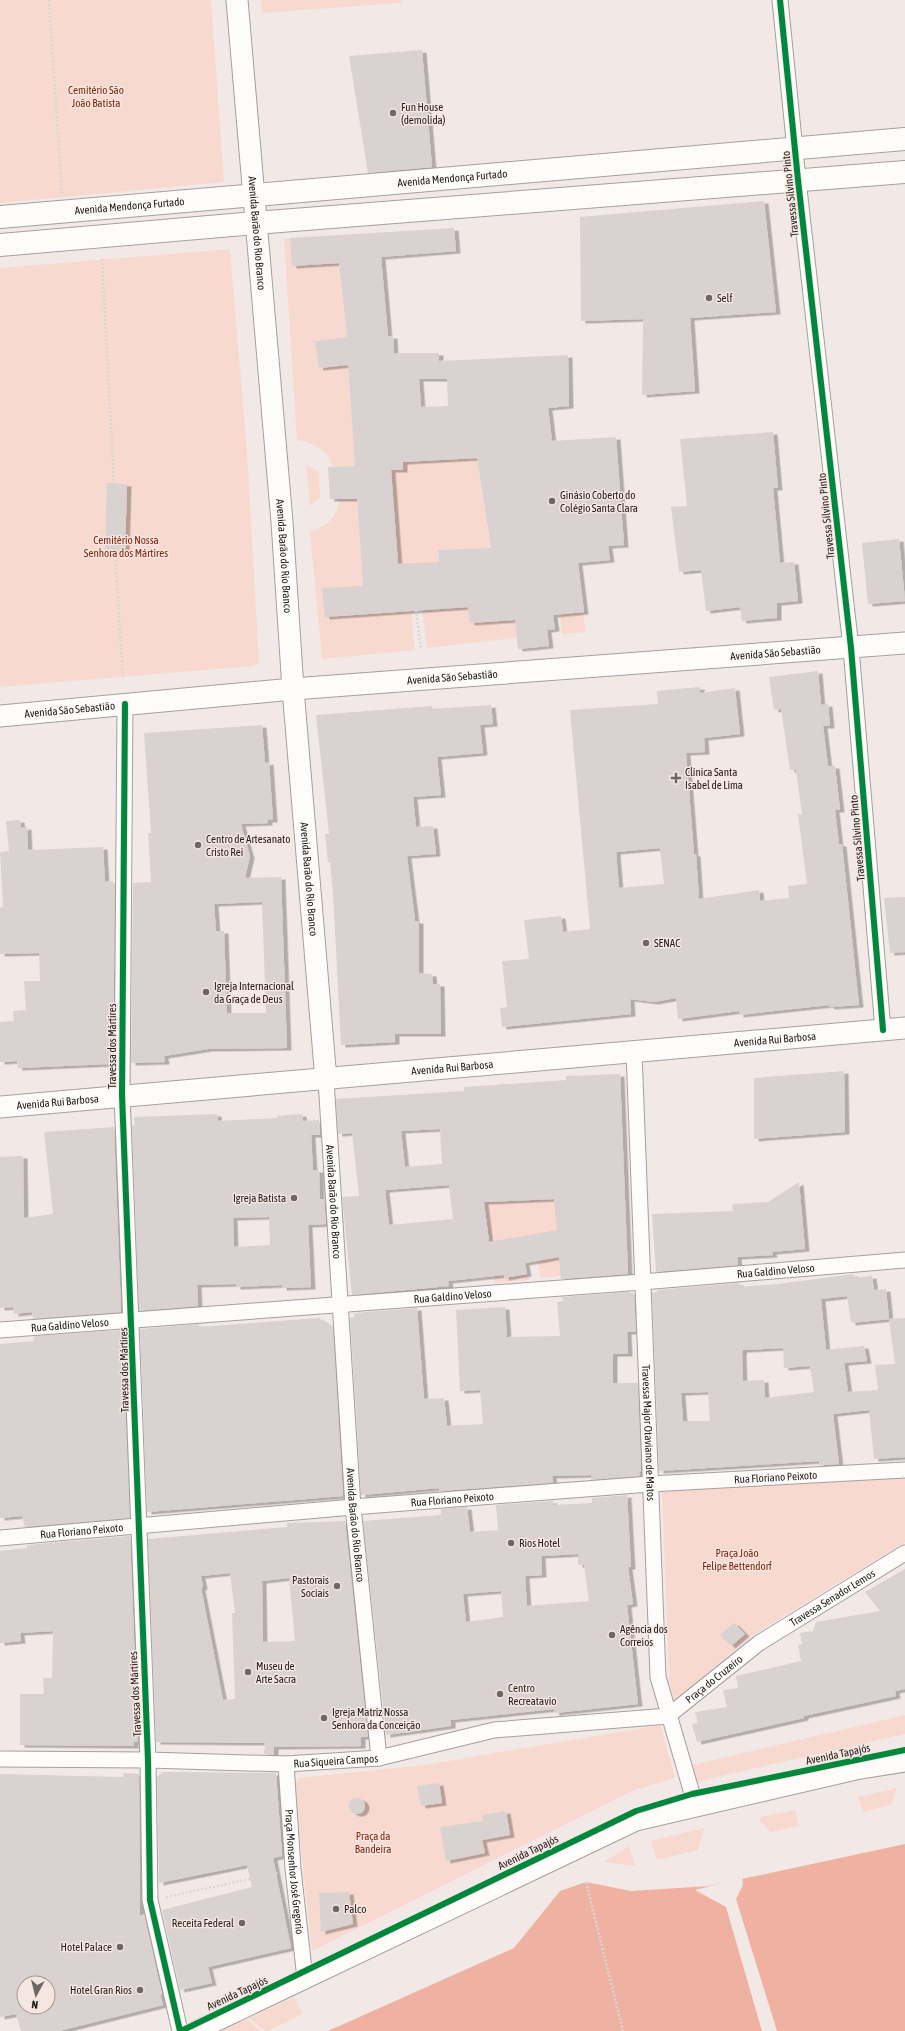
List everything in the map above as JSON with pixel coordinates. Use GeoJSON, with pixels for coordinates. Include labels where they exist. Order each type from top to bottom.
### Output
{"type":"FeatureCollection","features":[{"type":"Feature","properties":{"kind":"main road","name":"Avenida Barão do Rio Branco"},"geometry":{"type":"LineString","coordinates":[[237,0],[282,530],[293,689],[326,1080]]}},
{"type":"Feature","properties":{"kind":"main road","name":"Avenida Mendonça Furtado"},"geometry":{"type":"LineString","coordinates":[[0,217],[253,194],[796,150],[905,139]]}},
{"type":"Feature","properties":{"kind":"main road"},"geometry":{"type":"LineString","coordinates":[[0,245],[255,223],[905,172]]}},
{"type":"Feature","properties":{"kind":"main road","name":"Avenida São Sebastião"},"geometry":{"type":"LineString","coordinates":[[0,716],[293,689],[905,643]]}},
{"type":"Feature","properties":{"kind":"main road","name":"Avenida Rui Barbosa"},"geometry":{"type":"LineString","coordinates":[[0,1107],[326,1080],[905,1028]]}},
{"type":"Feature","properties":{"kind":"street","name":"Travessa Silvino Pinto"},"geometry":{"type":"LineString","coordinates":[[780,0],[798,180],[851,648],[883,1030]]}},
{"type":"Feature","properties":{"kind":"street","name":"Travessa dos Mártires"},"geometry":{"type":"LineString","coordinates":[[125,704],[122,1096],[132,1320],[138,1526],[148,1760],[150,1900],[180,2031]]}},
{"type":"Feature","properties":{"kind":"street","name":"Travessa Major Otaviano de Matos"},"geometry":{"type":"LineString","coordinates":[[634,1052],[658,1677],[668,1716],[696,1807]]}},
{"type":"Feature","properties":{"kind":"street","name":"Avenida Barão do Rio Branco"},"geometry":{"type":"LineString","coordinates":[[326,1080],[353,1507],[379,1758]]}},
{"type":"Feature","properties":{"kind":"street","name":"Rua Galdino Veloso"},"geometry":{"type":"LineString","coordinates":[[0,1330],[642,1282],[905,1260]]}},
{"type":"Feature","properties":{"kind":"street","name":"Rua Floriano Peixoto"},"geometry":{"type":"LineString","coordinates":[[0,1538],[353,1507],[650,1484],[905,1470]]}},
{"type":"Feature","properties":{"kind":"street","name":"Travessa Senador Lemos"},"geometry":{"type":"LineString","coordinates":[[759,1643],[905,1552]]}},
{"type":"Feature","properties":{"kind":"street","name":"Praça do Cruzeiro"},"geometry":{"type":"LineString","coordinates":[[668,1716],[759,1643]]}},
{"type":"Feature","properties":{"kind":"street","name":"Rua Siqueira Campos"},"geometry":{"type":"LineString","coordinates":[[0,1759],[148,1760],[286,1764],[379,1758],[494,1730],[668,1716]]}},
{"type":"Feature","properties":{"kind":"street"},"geometry":{"type":"LineString","coordinates":[[196,2031],[636,1821],[860,1770],[905,1762]]}},
{"type":"Feature","properties":{"kind":"street","name":"Praça Monsenhor José Gregorio"},"geometry":{"type":"LineString","coordinates":[[286,1764],[293,1869],[305,1979]]}},
{"type":"Feature","properties":{"kind":"path"},"geometry":{"type":"LineString","coordinates":[[49,0],[62,197],[65,211]]}},
{"type":"Feature","properties":{"kind":"path"},"geometry":{"type":"LineString","coordinates":[[102,260],[114,483]]}},
{"type":"Feature","properties":{"kind":"path"},"geometry":{"type":"LineString","coordinates":[[115,552],[123,677]]}},
{"type":"Feature","properties":{"kind":"path"},"geometry":{"type":"LineString","coordinates":[[416,610],[421,649]]}},
{"type":"Feature","properties":{"kind":"path"},"geometry":{"type":"LineString","coordinates":[[586,1882],[623,2031]]}},
{"type":"Feature","properties":{"kind":"green space","name":"Cemitério São João Batista"},"geometry":{"type":"Polygon","coordinates":[[[0,0],[211,0],[224,182],[0,203],[0,0]]]}},
{"type":"Feature","properties":{"kind":"green space"},"geometry":{"type":"Polygon","coordinates":[[[261,0],[402,0],[400,3],[262,13],[261,0]]]}},
{"type":"Feature","properties":{"kind":"green space"},"geometry":{"type":"Polygon","coordinates":[[[290,238],[292,266],[339,263],[347,337],[315,341],[319,368],[328,367],[347,350],[356,477],[351,478],[350,466],[333,467],[328,456],[320,448],[297,440],[284,239],[290,238]]]}},
{"type":"Feature","properties":{"kind":"green space","name":"Cemitério Nossa Senhora dos Mártires"},"geometry":{"type":"Polygon","coordinates":[[[230,249],[247,451],[259,663],[253,666],[0,687],[0,268],[230,249]]]}},
{"type":"Feature","properties":{"kind":"green space"},"geometry":{"type":"Polygon","coordinates":[[[477,458],[491,551],[469,549],[438,550],[439,562],[399,573],[391,470],[403,462],[477,458]]]}},
{"type":"Feature","properties":{"kind":"green space"},"geometry":{"type":"Polygon","coordinates":[[[306,464],[319,472],[320,498],[310,506],[306,464]]]}},
{"type":"Feature","properties":{"kind":"green space"},"geometry":{"type":"Polygon","coordinates":[[[356,486],[363,586],[411,611],[415,650],[322,659],[310,532],[322,527],[330,520],[336,511],[340,499],[352,499],[356,486]]]}},
{"type":"Feature","properties":{"kind":"green space"},"geometry":{"type":"Polygon","coordinates":[[[502,569],[523,637],[427,648],[422,610],[466,571],[470,623],[508,621],[502,569]]]}},
{"type":"Feature","properties":{"kind":"green space"},"geometry":{"type":"Polygon","coordinates":[[[583,612],[586,632],[562,634],[560,614],[583,612]]]}},
{"type":"Feature","properties":{"kind":"green space"},"geometry":{"type":"Polygon","coordinates":[[[556,1199],[561,1276],[541,1278],[533,1235],[497,1241],[504,1278],[527,1274],[529,1280],[495,1283],[484,1202],[556,1199]]]}},
{"type":"Feature","properties":{"kind":"green space","name":"Praça João Felipe Bettendorf"},"geometry":{"type":"Polygon","coordinates":[[[905,1476],[905,1542],[753,1635],[674,1701],[669,1678],[662,1492],[905,1476]]]}},
{"type":"Feature","properties":{"kind":"green space"},"geometry":{"type":"Polygon","coordinates":[[[905,1715],[905,1734],[695,1782],[692,1765],[905,1715]]]}},
{"type":"Feature","properties":{"kind":"green space","name":"Praça da Bandeira"},"geometry":{"type":"Polygon","coordinates":[[[661,1725],[675,1778],[632,1791],[312,1951],[294,1786],[298,1778],[425,1765],[661,1725]]]}},
{"type":"Feature","properties":{"kind":"green space"},"geometry":{"type":"Polygon","coordinates":[[[897,1788],[891,1805],[863,1812],[858,1797],[897,1788]]]}},
{"type":"Feature","properties":{"kind":"green space"},"geometry":{"type":"Polygon","coordinates":[[[795,1810],[799,1826],[771,1832],[760,1821],[760,1817],[795,1810]]]}},
{"type":"Feature","properties":{"kind":"green space"},"geometry":{"type":"Polygon","coordinates":[[[704,1828],[698,1850],[657,1860],[651,1841],[704,1828]]]}},
{"type":"Feature","properties":{"kind":"green space"},"geometry":{"type":"Polygon","coordinates":[[[629,1846],[635,1866],[604,1862],[629,1846]]]}},
{"type":"Feature","properties":{"kind":"green space"},"geometry":{"type":"Polygon","coordinates":[[[294,1997],[303,2014],[268,2031],[265,2031],[249,2018],[294,1997]]]}},
{"type":"Feature","properties":{"kind":"green space"},"geometry":{"type":"Polygon","coordinates":[[[246,2019],[261,2031],[219,2031],[246,2019]]]}},
{"type":"Feature","properties":{"kind":"shaded area"},"geometry":{"type":"Polygon","coordinates":[[[905,1844],[905,2031],[328,2031],[514,1948],[560,1891],[586,1882],[631,1891],[709,1886],[905,1844]]]}},
{"type":"Feature","properties":{"kind":"pier"},"geometry":{"type":"Polygon","coordinates":[[[742,1878],[743,1885],[736,1899],[777,2031],[762,2031],[726,1907],[695,1890],[742,1878]]]}},
{"type":"Feature","properties":{"kind":"building","name":"Fun House (demolida)"},"geometry":{"type":"Polygon","coordinates":[[[422,50],[432,167],[368,173],[349,56],[422,50]]]}},
{"type":"Feature","properties":{"kind":"building","name":"Self"},"geometry":{"type":"Polygon","coordinates":[[[764,201],[776,312],[690,318],[695,391],[642,395],[643,319],[581,321],[580,217],[764,201]]]}},
{"type":"Feature","properties":{"kind":"building"},"geometry":{"type":"Polygon","coordinates":[[[454,228],[456,251],[381,257],[388,336],[393,336],[394,353],[439,353],[439,361],[568,355],[569,406],[548,408],[552,441],[616,437],[624,545],[608,546],[610,560],[578,563],[584,612],[553,615],[555,629],[547,630],[549,646],[518,649],[515,620],[470,623],[468,607],[325,617],[322,588],[363,586],[357,499],[330,499],[328,467],[355,466],[348,365],[319,368],[315,341],[347,337],[339,263],[292,266],[290,238],[454,228]],[[419,379],[421,407],[448,406],[447,379],[419,379]],[[477,458],[403,462],[403,470],[391,470],[398,564],[439,562],[438,550],[491,548],[477,458]]]}},
{"type":"Feature","properties":{"kind":"building"},"geometry":{"type":"Polygon","coordinates":[[[773,432],[778,488],[773,488],[780,563],[794,562],[798,601],[777,603],[777,618],[742,621],[740,607],[706,611],[701,570],[679,572],[671,507],[687,506],[680,439],[773,432]]]}},
{"type":"Feature","properties":{"kind":"building"},"geometry":{"type":"Polygon","coordinates":[[[107,483],[127,484],[125,552],[105,551],[107,483]]]}},
{"type":"Feature","properties":{"kind":"building"},"geometry":{"type":"Polygon","coordinates":[[[899,539],[905,601],[868,604],[862,543],[899,539]]]}},
{"type":"Feature","properties":{"kind":"building"},"geometry":{"type":"Polygon","coordinates":[[[818,671],[821,705],[828,704],[830,726],[823,726],[828,766],[835,766],[840,810],[835,810],[839,844],[842,844],[859,1005],[830,1007],[829,1005],[739,1015],[739,1011],[678,1019],[676,998],[654,1002],[630,999],[631,1014],[502,1027],[500,1008],[507,1007],[502,961],[529,959],[524,920],[561,916],[563,932],[590,929],[570,710],[658,704],[657,691],[700,687],[700,693],[735,688],[740,734],[704,738],[705,752],[686,753],[699,899],[759,890],[760,901],[789,898],[788,886],[807,884],[798,814],[802,814],[796,770],[790,770],[781,709],[774,710],[769,677],[818,671]],[[660,848],[616,852],[619,888],[664,884],[660,848]]]}},
{"type":"Feature","properties":{"kind":"building"},"geometry":{"type":"Polygon","coordinates":[[[491,705],[493,724],[480,725],[483,753],[437,757],[441,795],[413,797],[416,827],[433,826],[436,854],[407,856],[415,921],[419,921],[419,973],[432,974],[433,984],[440,984],[441,1034],[395,1034],[395,1042],[341,1045],[333,893],[325,834],[329,834],[316,715],[432,706],[432,709],[491,705]]]}},
{"type":"Feature","properties":{"kind":"building"},"geometry":{"type":"Polygon","coordinates":[[[262,725],[265,763],[269,762],[273,820],[268,820],[268,823],[241,824],[250,856],[245,878],[281,877],[287,1048],[208,1049],[164,1056],[165,1062],[131,1063],[133,883],[151,882],[148,833],[151,833],[144,733],[262,725]],[[262,902],[214,904],[216,931],[224,931],[227,1013],[266,1013],[262,902]]]}},
{"type":"Feature","properties":{"kind":"building"},"geometry":{"type":"Polygon","coordinates":[[[20,820],[21,828],[27,827],[28,850],[103,847],[105,882],[113,881],[113,884],[115,884],[113,1063],[18,1068],[17,1061],[0,1062],[0,1022],[14,1021],[13,1011],[26,1010],[24,981],[40,981],[39,953],[0,954],[0,908],[3,907],[0,852],[9,851],[6,821],[20,820]]]}},
{"type":"Feature","properties":{"kind":"building"},"geometry":{"type":"Polygon","coordinates":[[[905,897],[905,952],[890,953],[884,898],[905,897]]]}},
{"type":"Feature","properties":{"kind":"building"},"geometry":{"type":"Polygon","coordinates":[[[844,1071],[845,1132],[754,1139],[754,1078],[844,1071]]]}},
{"type":"Feature","properties":{"kind":"building"},"geometry":{"type":"Polygon","coordinates":[[[620,1074],[628,1274],[561,1279],[559,1257],[525,1263],[527,1274],[504,1278],[504,1275],[448,1281],[449,1286],[352,1295],[342,1197],[359,1196],[352,1133],[338,1134],[336,1099],[464,1091],[464,1087],[566,1080],[566,1076],[620,1074]],[[440,1129],[401,1131],[405,1167],[442,1164],[440,1129]],[[449,1185],[385,1190],[389,1225],[453,1219],[449,1185]],[[554,1199],[484,1202],[489,1242],[557,1230],[554,1199]]]}},
{"type":"Feature","properties":{"kind":"building"},"geometry":{"type":"Polygon","coordinates":[[[217,1114],[218,1121],[278,1118],[277,1116],[302,1114],[303,1121],[319,1120],[320,1135],[311,1135],[313,1170],[319,1170],[320,1199],[324,1199],[326,1224],[308,1225],[311,1287],[282,1288],[282,1285],[236,1287],[236,1284],[197,1285],[198,1306],[139,1311],[132,1126],[135,1125],[134,1117],[217,1114]],[[269,1217],[233,1218],[234,1247],[270,1245],[269,1217]]]}},
{"type":"Feature","properties":{"kind":"building"},"geometry":{"type":"Polygon","coordinates":[[[114,1127],[121,1312],[33,1319],[32,1312],[14,1314],[13,1307],[0,1308],[0,1157],[23,1156],[24,1218],[53,1214],[44,1132],[114,1127]]]}},
{"type":"Feature","properties":{"kind":"building"},"geometry":{"type":"Polygon","coordinates":[[[799,1182],[805,1249],[772,1252],[773,1255],[737,1257],[738,1265],[656,1272],[652,1214],[733,1211],[732,1204],[768,1202],[799,1182]]]}},
{"type":"Feature","properties":{"kind":"building"},"geometry":{"type":"Polygon","coordinates":[[[854,1274],[854,1278],[872,1276],[874,1290],[886,1289],[889,1319],[905,1318],[905,1457],[874,1459],[869,1410],[833,1414],[839,1464],[819,1465],[819,1461],[659,1471],[652,1293],[657,1292],[657,1290],[739,1283],[739,1287],[778,1284],[854,1274]],[[847,1296],[821,1299],[826,1350],[864,1346],[867,1361],[844,1363],[848,1392],[878,1390],[875,1365],[895,1364],[889,1319],[851,1323],[847,1296]],[[783,1348],[743,1350],[743,1381],[764,1380],[765,1398],[814,1392],[810,1366],[784,1368],[783,1348]],[[708,1392],[681,1393],[683,1421],[710,1421],[708,1392]]]}},
{"type":"Feature","properties":{"kind":"building"},"geometry":{"type":"Polygon","coordinates":[[[629,1292],[634,1293],[636,1332],[627,1332],[628,1354],[613,1354],[613,1383],[638,1383],[640,1476],[591,1480],[591,1475],[552,1476],[553,1483],[439,1491],[439,1488],[361,1495],[350,1318],[354,1317],[354,1313],[417,1308],[424,1399],[444,1398],[447,1426],[483,1424],[480,1390],[460,1391],[456,1310],[505,1307],[507,1337],[560,1336],[557,1302],[563,1301],[562,1297],[629,1292]]]}},
{"type":"Feature","properties":{"kind":"building"},"geometry":{"type":"Polygon","coordinates":[[[319,1318],[333,1328],[343,1496],[147,1512],[140,1329],[199,1324],[199,1327],[319,1318]]]}},
{"type":"Feature","properties":{"kind":"building"},"geometry":{"type":"Polygon","coordinates":[[[122,1330],[130,1518],[25,1527],[22,1516],[0,1518],[0,1344],[34,1341],[34,1336],[122,1330]]]}},
{"type":"Feature","properties":{"kind":"building"},"geometry":{"type":"Polygon","coordinates":[[[627,1495],[631,1567],[628,1567],[633,1604],[627,1605],[638,1704],[555,1713],[554,1709],[451,1720],[451,1726],[386,1735],[363,1521],[441,1515],[441,1509],[467,1507],[470,1532],[498,1530],[496,1505],[553,1501],[553,1505],[592,1503],[592,1498],[627,1495]],[[578,1554],[541,1556],[542,1575],[525,1576],[527,1606],[589,1601],[584,1565],[578,1565],[578,1554]],[[501,1591],[463,1594],[466,1622],[503,1617],[501,1591]]]}},
{"type":"Feature","properties":{"kind":"building"},"geometry":{"type":"Polygon","coordinates":[[[345,1521],[368,1737],[361,1737],[361,1746],[274,1747],[274,1755],[264,1754],[265,1743],[156,1742],[148,1539],[287,1527],[287,1523],[345,1521]],[[230,1573],[201,1576],[203,1587],[201,1588],[223,1700],[235,1699],[232,1613],[235,1613],[230,1573]],[[289,1578],[262,1581],[263,1642],[295,1641],[289,1578]]]}},
{"type":"Feature","properties":{"kind":"building"},"geometry":{"type":"Polygon","coordinates":[[[130,1536],[138,1742],[134,1741],[134,1746],[20,1745],[20,1694],[44,1694],[43,1678],[52,1678],[53,1631],[20,1633],[21,1641],[0,1643],[0,1551],[27,1548],[27,1545],[130,1536]]]}},
{"type":"Feature","properties":{"kind":"building"},"geometry":{"type":"Polygon","coordinates":[[[905,1569],[905,1689],[895,1691],[896,1696],[804,1716],[804,1718],[697,1742],[692,1724],[698,1723],[695,1712],[727,1707],[723,1690],[738,1688],[736,1676],[801,1661],[798,1645],[802,1644],[800,1633],[813,1631],[816,1622],[880,1611],[865,1592],[905,1569]]]}},
{"type":"Feature","properties":{"kind":"building"},"geometry":{"type":"Polygon","coordinates":[[[734,1623],[745,1634],[731,1646],[720,1635],[734,1623]]]}},
{"type":"Feature","properties":{"kind":"building"},"geometry":{"type":"Polygon","coordinates":[[[163,1772],[276,1773],[282,1856],[273,1858],[291,1948],[208,1967],[212,1983],[180,1990],[162,1910],[252,1887],[247,1865],[159,1883],[157,1777],[163,1772]]]}},
{"type":"Feature","properties":{"kind":"building"},"geometry":{"type":"Polygon","coordinates":[[[124,1773],[139,1774],[140,1916],[144,1914],[162,1994],[160,1995],[163,2005],[59,2031],[21,2031],[16,2015],[56,2015],[56,1975],[16,1975],[16,2014],[0,2017],[0,1774],[123,1777],[124,1773]]]}},
{"type":"Feature","properties":{"kind":"building"},"geometry":{"type":"Polygon","coordinates":[[[439,1783],[442,1803],[421,1806],[417,1786],[439,1783]]]}},
{"type":"Feature","properties":{"kind":"building"},"geometry":{"type":"Polygon","coordinates":[[[357,1798],[364,1803],[365,1806],[360,1813],[357,1814],[350,1809],[349,1806],[354,1799],[357,1798]]]}},
{"type":"Feature","properties":{"kind":"building"},"geometry":{"type":"Polygon","coordinates":[[[506,1811],[510,1835],[482,1840],[485,1853],[446,1861],[440,1827],[483,1821],[482,1815],[506,1811]]]}},
{"type":"Feature","properties":{"kind":"building","name":"Palco"},"geometry":{"type":"Polygon","coordinates":[[[349,1892],[353,1924],[321,1932],[319,1893],[349,1892]]]}},
{"type":"Feature","properties":{"kind":"cycle path"},"geometry":{"type":"LineString","coordinates":[[780,0],[798,180],[851,648],[883,1030]]}},
{"type":"Feature","properties":{"kind":"cycle path"},"geometry":{"type":"LineString","coordinates":[[125,704],[122,1095],[148,1760],[150,1900],[180,2031]]}},
{"type":"Feature","properties":{"kind":"cycle path","name":"Avenida Tapajós"},"geometry":{"type":"LineString","coordinates":[[181,2031],[636,1811],[692,1794],[905,1750]]}},
{"type":"Feature","properties":{"kind":"place","name":"Fun House (demolida)"},"geometry":{"type":"Point","coordinates":[393,113]}},
{"type":"Feature","properties":{"kind":"place","name":"Self"},"geometry":{"type":"Point","coordinates":[709,298]}},
{"type":"Feature","properties":{"kind":"place","name":"Ginásio Coberto do Colégio Santa Clara"},"geometry":{"type":"Point","coordinates":[552,501]}},
{"type":"Feature","properties":{"kind":"place","name":"Clínica Santa Isabel de Lima"},"geometry":{"type":"Point","coordinates":[676,778]}},
{"type":"Feature","properties":{"kind":"place","name":"Centro de Artesanato Cristo Rei"},"geometry":{"type":"Point","coordinates":[198,845]}},
{"type":"Feature","properties":{"kind":"place","name":"SENAC"},"geometry":{"type":"Point","coordinates":[646,943]}},
{"type":"Feature","properties":{"kind":"place","name":"Igreja Internacional da Graça de Deus"},"geometry":{"type":"Point","coordinates":[206,992]}},
{"type":"Feature","properties":{"kind":"place","name":"Igreja Batista"},"geometry":{"type":"Point","coordinates":[294,1198]}},
{"type":"Feature","properties":{"kind":"place","name":"Rios Hotel"},"geometry":{"type":"Point","coordinates":[511,1543]}},
{"type":"Feature","properties":{"kind":"place","name":"Pastorais Sociais"},"geometry":{"type":"Point","coordinates":[337,1586]}},
{"type":"Feature","properties":{"kind":"place","name":"Agência dos Correios"},"geometry":{"type":"Point","coordinates":[612,1635]}},
{"type":"Feature","properties":{"kind":"place","name":"Museu de Arte Sacra"},"geometry":{"type":"Point","coordinates":[248,1672]}},
{"type":"Feature","properties":{"kind":"place","name":"Centro Recreatavio"},"geometry":{"type":"Point","coordinates":[500,1694]}},
{"type":"Feature","properties":{"kind":"place","name":"Igreja Matriz Nossa Senhora da Conceição"},"geometry":{"type":"Point","coordinates":[324,1718]}},
{"type":"Feature","properties":{"kind":"place","name":"Palco"},"geometry":{"type":"Point","coordinates":[336,1909]}},
{"type":"Feature","properties":{"kind":"place","name":"Receita Federal"},"geometry":{"type":"Point","coordinates":[242,1923]}},
{"type":"Feature","properties":{"kind":"place","name":"Hotel Palace"},"geometry":{"type":"Point","coordinates":[120,1947]}},
{"type":"Feature","properties":{"kind":"place","name":"Hotel Gran Rios"},"geometry":{"type":"Point","coordinates":[140,1990]}}]}
